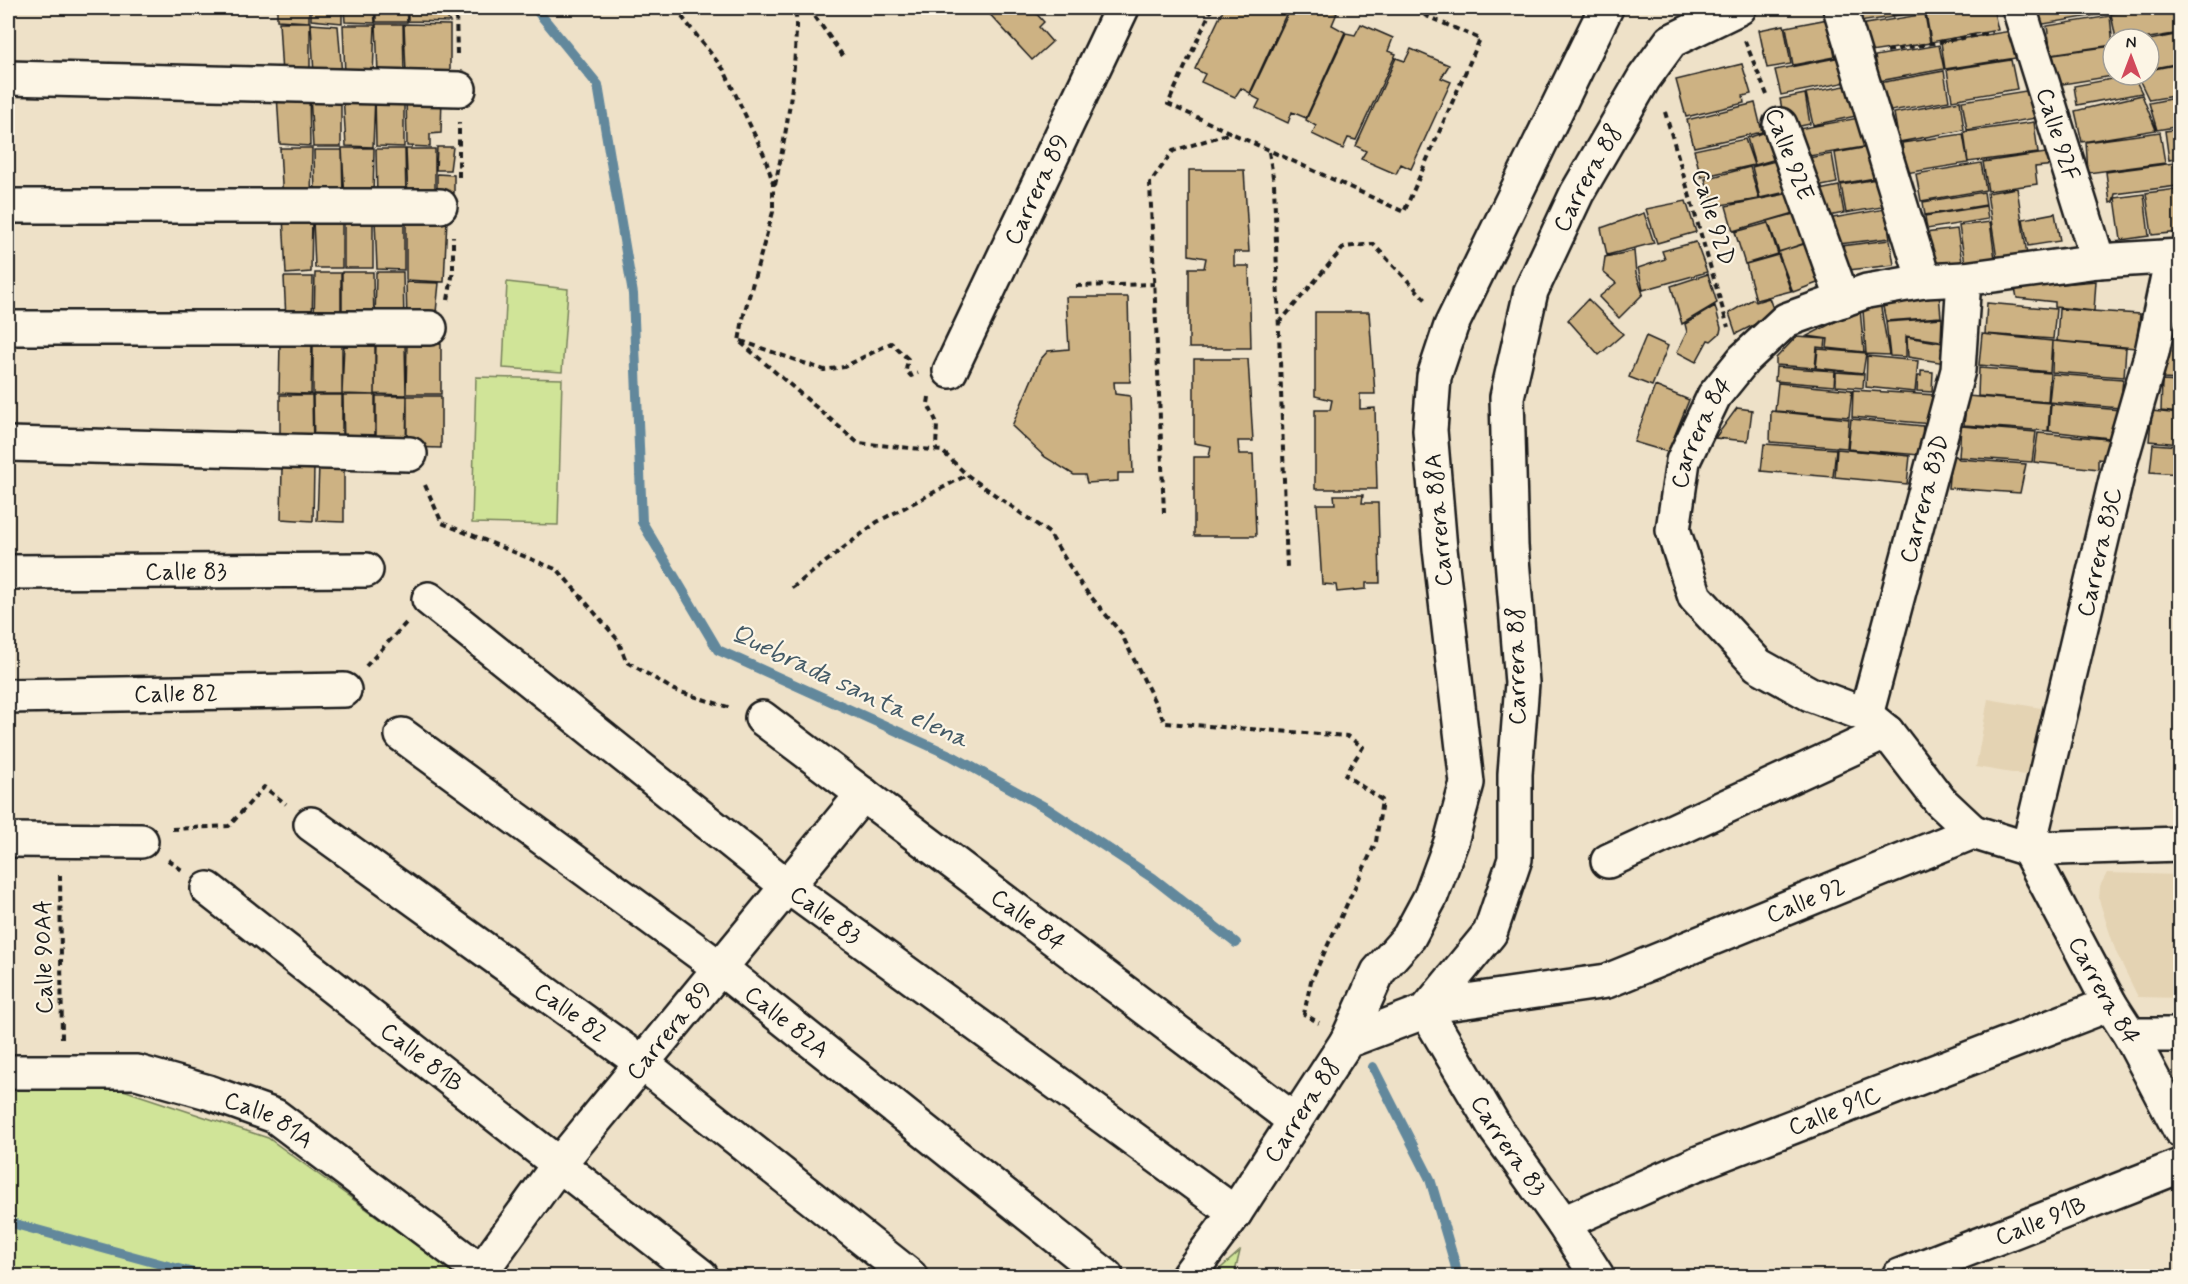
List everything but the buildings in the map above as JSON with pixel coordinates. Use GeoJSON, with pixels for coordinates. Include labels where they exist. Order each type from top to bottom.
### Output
{"type":"FeatureCollection","features":[{"type":"Feature","properties":{"kind":"street","name":"Carrera 89"},"geometry":{"type":"LineString","coordinates":[[934,379],[1122,8]]}},
{"type":"Feature","properties":{"kind":"street","name":"Carrera 88A"},"geometry":{"type":"LineString","coordinates":[[1347,1041],[1378,972],[1409,937],[1431,896],[1451,842],[1467,783],[1440,549],[1430,430],[1434,377],[1451,326],[1606,8]]}},
{"type":"Feature","properties":{"kind":"street"},"geometry":{"type":"LineString","coordinates":[[1840,8],[1924,280]]}},
{"type":"Feature","properties":{"kind":"street","name":"Carrera 88"},"geometry":{"type":"LineString","coordinates":[[1188,1276],[1236,1213],[1347,1041],[1428,1008],[1490,933],[1515,859],[1515,774],[1521,684],[1511,546],[1507,397],[1531,291],[1577,193],[1644,78],[1671,41],[1735,9]]}},
{"type":"Feature","properties":{"kind":"street","name":"Calle 92F"},"geometry":{"type":"LineString","coordinates":[[2022,17],[2098,261]]}},
{"type":"Feature","properties":{"kind":"street"},"geometry":{"type":"LineString","coordinates":[[8,78],[459,89]]}},
{"type":"Feature","properties":{"kind":"street","name":"Calle 92E"},"geometry":{"type":"LineString","coordinates":[[1780,125],[1843,300]]}},
{"type":"Feature","properties":{"kind":"street"},"geometry":{"type":"LineString","coordinates":[[8,206],[440,206]]}},
{"type":"Feature","properties":{"kind":"street","name":"Carrera 84"},"geometry":{"type":"LineString","coordinates":[[1876,724],[1810,694],[1758,665],[1695,597],[1673,530],[1683,461],[1714,396],[1744,359],[1786,320],[1867,291],[1924,280],[1964,279],[2098,261],[2176,257]]}},
{"type":"Feature","properties":{"kind":"street","name":"Carrera 83C"},"geometry":{"type":"LineString","coordinates":[[2028,849],[2120,463],[2176,257]]}},
{"type":"Feature","properties":{"kind":"street","name":"Carrera 83D"},"geometry":{"type":"LineString","coordinates":[[1876,724],[1958,370],[1964,279]]}},
{"type":"Feature","properties":{"kind":"street"},"geometry":{"type":"LineString","coordinates":[[8,328],[430,328]]}},
{"type":"Feature","properties":{"kind":"street"},"geometry":{"type":"LineString","coordinates":[[8,444],[410,454]]}},
{"type":"Feature","properties":{"kind":"street","name":"Calle 83"},"geometry":{"type":"LineString","coordinates":[[8,572],[366,570]]}},
{"type":"Feature","properties":{"kind":"street","name":"Calle 83"},"geometry":{"type":"LineString","coordinates":[[429,598],[787,886],[1236,1213]]}},
{"type":"Feature","properties":{"kind":"street","name":"Calle 82"},"geometry":{"type":"LineString","coordinates":[[8,696],[344,690]]}},
{"type":"Feature","properties":{"kind":"street","name":"Calle 84"},"geometry":{"type":"LineString","coordinates":[[762,718],[1295,1121]]}},
{"type":"Feature","properties":{"kind":"street"},"geometry":{"type":"LineString","coordinates":[[1608,861],[1876,724],[1940,801],[1973,832],[2028,849],[2181,844]]}},
{"type":"Feature","properties":{"kind":"street","name":"Calle 82A"},"geometry":{"type":"LineString","coordinates":[[402,735],[720,968],[1106,1276]]}},
{"type":"Feature","properties":{"kind":"street","name":"Carrera 89"},"geometry":{"type":"LineString","coordinates":[[484,1274],[559,1164],[863,794]]}},
{"type":"Feature","properties":{"kind":"street","name":"Calle 82"},"geometry":{"type":"LineString","coordinates":[[311,824],[642,1063],[910,1276]]}},
{"type":"Feature","properties":{"kind":"street","name":"Calle 92"},"geometry":{"type":"LineString","coordinates":[[1428,1008],[1606,981],[1973,832]]}},
{"type":"Feature","properties":{"kind":"street"},"geometry":{"type":"LineString","coordinates":[[8,840],[141,841]]}},
{"type":"Feature","properties":{"kind":"street","name":"Carrera 84"},"geometry":{"type":"LineString","coordinates":[[2028,849],[2110,1004],[2130,1035],[2181,1130]]}},
{"type":"Feature","properties":{"kind":"street","name":"Calle 81B"},"geometry":{"type":"LineString","coordinates":[[208,889],[701,1276]]}},
{"type":"Feature","properties":{"kind":"street","name":"Calle 91C"},"geometry":{"type":"LineString","coordinates":[[1563,1223],[1696,1164],[2110,1004]]}},
{"type":"Feature","properties":{"kind":"street","name":"Carrera 83"},"geometry":{"type":"LineString","coordinates":[[1428,1008],[1497,1131],[1563,1223],[1597,1276]]}},
{"type":"Feature","properties":{"kind":"street"},"geometry":{"type":"LineString","coordinates":[[2130,1035],[2181,1035]]}},
{"type":"Feature","properties":{"kind":"street","name":"Calle 81A"},"geometry":{"type":"LineString","coordinates":[[8,1072],[137,1072],[208,1092],[275,1116],[484,1274]]}},
{"type":"Feature","properties":{"kind":"street","name":"Calle 91B"},"geometry":{"type":"LineString","coordinates":[[1899,1276],[2181,1166]]}},
{"type":"Feature","properties":{"kind":"path"},"geometry":{"type":"LineString","coordinates":[[675,8],[724,70],[765,157],[773,183],[773,212],[744,314],[739,341]]}},
{"type":"Feature","properties":{"kind":"path"},"geometry":{"type":"LineString","coordinates":[[773,192],[794,77],[796,8]]}},
{"type":"Feature","properties":{"kind":"path"},"geometry":{"type":"LineString","coordinates":[[809,8],[843,56]]}},
{"type":"Feature","properties":{"kind":"path"},"geometry":{"type":"LineString","coordinates":[[1212,8],[1168,104],[1404,212],[1480,39],[1408,8]]}},
{"type":"Feature","properties":{"kind":"path","name":"Calle 92E"},"geometry":{"type":"LineString","coordinates":[[1735,9],[1780,125]]}},
{"type":"Feature","properties":{"kind":"path"},"geometry":{"type":"LineString","coordinates":[[1854,57],[2022,17]]}},
{"type":"Feature","properties":{"kind":"path","name":"Calle 92D"},"geometry":{"type":"LineString","coordinates":[[1663,105],[1728,326],[1744,359]]}},
{"type":"Feature","properties":{"kind":"path"},"geometry":{"type":"LineString","coordinates":[[1164,513],[1150,183],[1173,151],[1230,133]]}},
{"type":"Feature","properties":{"kind":"path"},"geometry":{"type":"LineString","coordinates":[[1269,151],[1274,183],[1287,569]]}},
{"type":"Feature","properties":{"kind":"path"},"geometry":{"type":"LineString","coordinates":[[1279,323],[1344,247],[1373,244],[1451,326]]}},
{"type":"Feature","properties":{"kind":"path"},"geometry":{"type":"LineString","coordinates":[[1076,286],[1155,284]]}},
{"type":"Feature","properties":{"kind":"path"},"geometry":{"type":"LineString","coordinates":[[739,341],[824,369],[844,367],[891,342],[908,359],[906,369],[911,376],[934,379],[928,404],[937,423],[936,449]]}},
{"type":"Feature","properties":{"kind":"path"},"geometry":{"type":"LineString","coordinates":[[739,341],[858,443],[942,451],[967,475],[1049,532],[1082,586],[1121,633],[1166,723],[1347,736],[1363,747],[1345,775],[1382,800],[1376,843],[1311,981],[1304,1014],[1347,1041]]}},
{"type":"Feature","properties":{"kind":"path"},"geometry":{"type":"LineString","coordinates":[[410,454],[442,523],[558,570],[618,640],[626,661],[674,690],[762,718]]}},
{"type":"Feature","properties":{"kind":"path"},"geometry":{"type":"LineString","coordinates":[[792,588],[877,522],[967,475]]}},
{"type":"Feature","properties":{"kind":"path"},"geometry":{"type":"LineString","coordinates":[[344,690],[429,598]]}},
{"type":"Feature","properties":{"kind":"path"},"geometry":{"type":"LineString","coordinates":[[141,841],[174,828],[229,826],[264,787],[311,824]]}},
{"type":"Feature","properties":{"kind":"path","name":"Calle 90AA"},"geometry":{"type":"LineString","coordinates":[[59,841],[62,1072]]}},
{"type":"Feature","properties":{"kind":"path"},"geometry":{"type":"LineString","coordinates":[[141,841],[208,889]]}},
{"type":"Feature","properties":{"kind":"shaded area"},"geometry":{"type":"Polygon","coordinates":[[[1988,699],[2041,708],[2030,776],[1976,767],[1988,699]]]}},
{"type":"Feature","properties":{"kind":"shaded area"},"geometry":{"type":"Polygon","coordinates":[[[2107,873],[2180,875],[2180,998],[2138,997],[2116,952],[2099,900],[2100,886],[2107,873]]]}},
{"type":"Feature","properties":{"kind":"green space"},"geometry":{"type":"Polygon","coordinates":[[[507,282],[568,289],[562,372],[503,368],[507,282]]]}},
{"type":"Feature","properties":{"kind":"green space"},"geometry":{"type":"Polygon","coordinates":[[[476,377],[562,379],[558,525],[472,523],[476,377]]]}},
{"type":"Feature","properties":{"kind":"green space"},"geometry":{"type":"Polygon","coordinates":[[[32,1082],[117,1088],[268,1138],[459,1276],[8,1276],[8,1093],[32,1082]]]}},
{"type":"Feature","properties":{"kind":"green space"},"geometry":{"type":"Polygon","coordinates":[[[1240,1251],[1234,1276],[1212,1276],[1240,1251]]]}},
{"type":"Feature","properties":{"kind":"waterway","name":"Quebrada santa elena"},"geometry":{"type":"LineString","coordinates":[[535,8],[598,85],[633,294],[642,522],[718,650],[952,756],[1048,809],[1153,878],[1236,943]]}},
{"type":"Feature","properties":{"kind":"waterway"},"geometry":{"type":"LineString","coordinates":[[1373,1067],[1430,1179],[1457,1276]]}},
{"type":"Feature","properties":{"kind":"waterway"},"geometry":{"type":"LineString","coordinates":[[8,1222],[204,1276]]}}]}
